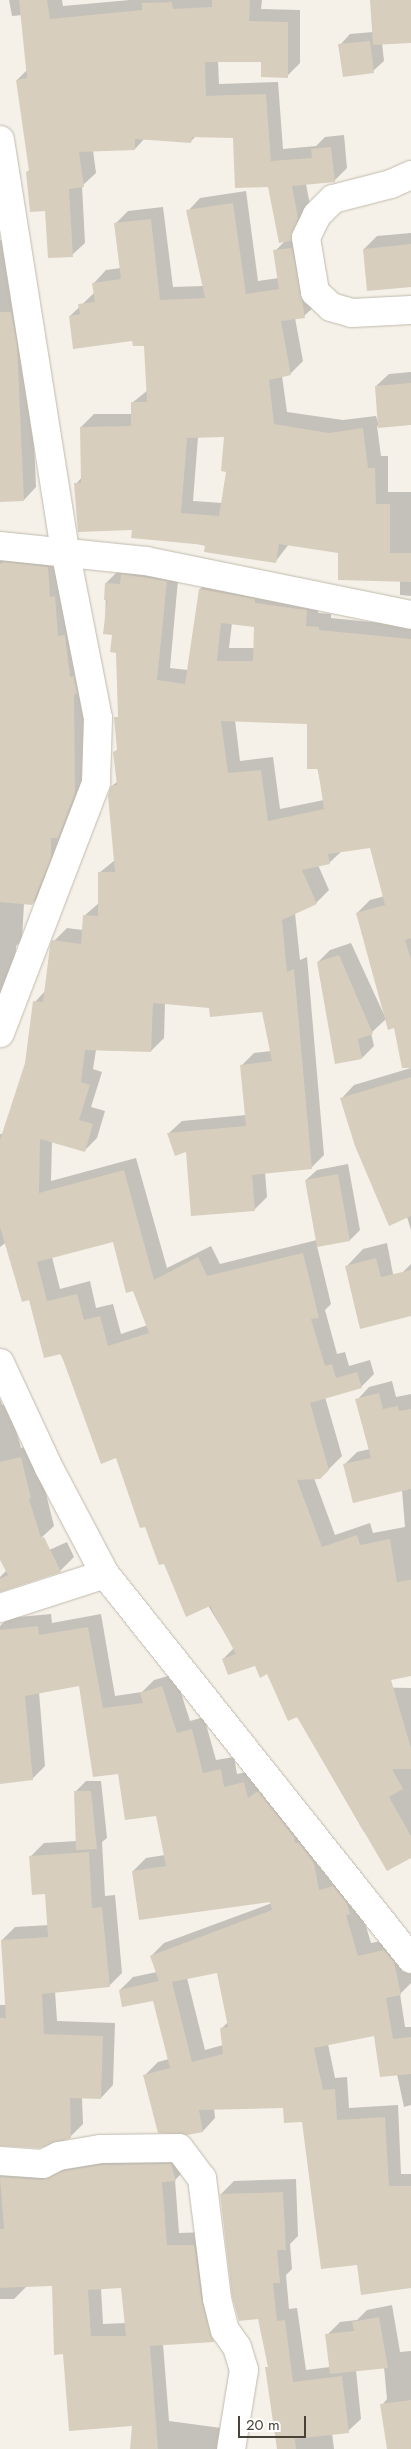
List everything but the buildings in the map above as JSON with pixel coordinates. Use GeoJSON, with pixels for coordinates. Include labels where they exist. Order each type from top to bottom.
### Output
{"type":"FeatureCollection","features":[{"type":"Feature","properties":{"kind":"street"},"geometry":{"type":"LineString","coordinates":[[0,140],[65,550],[98,718],[96,783],[0,1033]]}},
{"type":"Feature","properties":{"kind":"street"},"geometry":{"type":"LineString","coordinates":[[411,175],[391,184],[333,199],[317,215],[306,238],[315,292],[331,307],[352,313],[411,310]]}},
{"type":"Feature","properties":{"kind":"street"},"geometry":{"type":"LineString","coordinates":[[0,546],[65,550],[146,561],[411,615]]}},
{"type":"Feature","properties":{"kind":"street"},"geometry":{"type":"LineString","coordinates":[[0,1363],[49,1468],[105,1574],[411,1959]]}},
{"type":"Feature","properties":{"kind":"street"},"geometry":{"type":"LineString","coordinates":[[0,1608],[105,1574]]}},
{"type":"Feature","properties":{"kind":"street"},"geometry":{"type":"LineString","coordinates":[[0,2161],[43,2164],[59,2156],[101,2149],[179,2148],[202,2178],[217,2299],[225,2330],[237,2347],[244,2370],[231,2449]]}}]}
